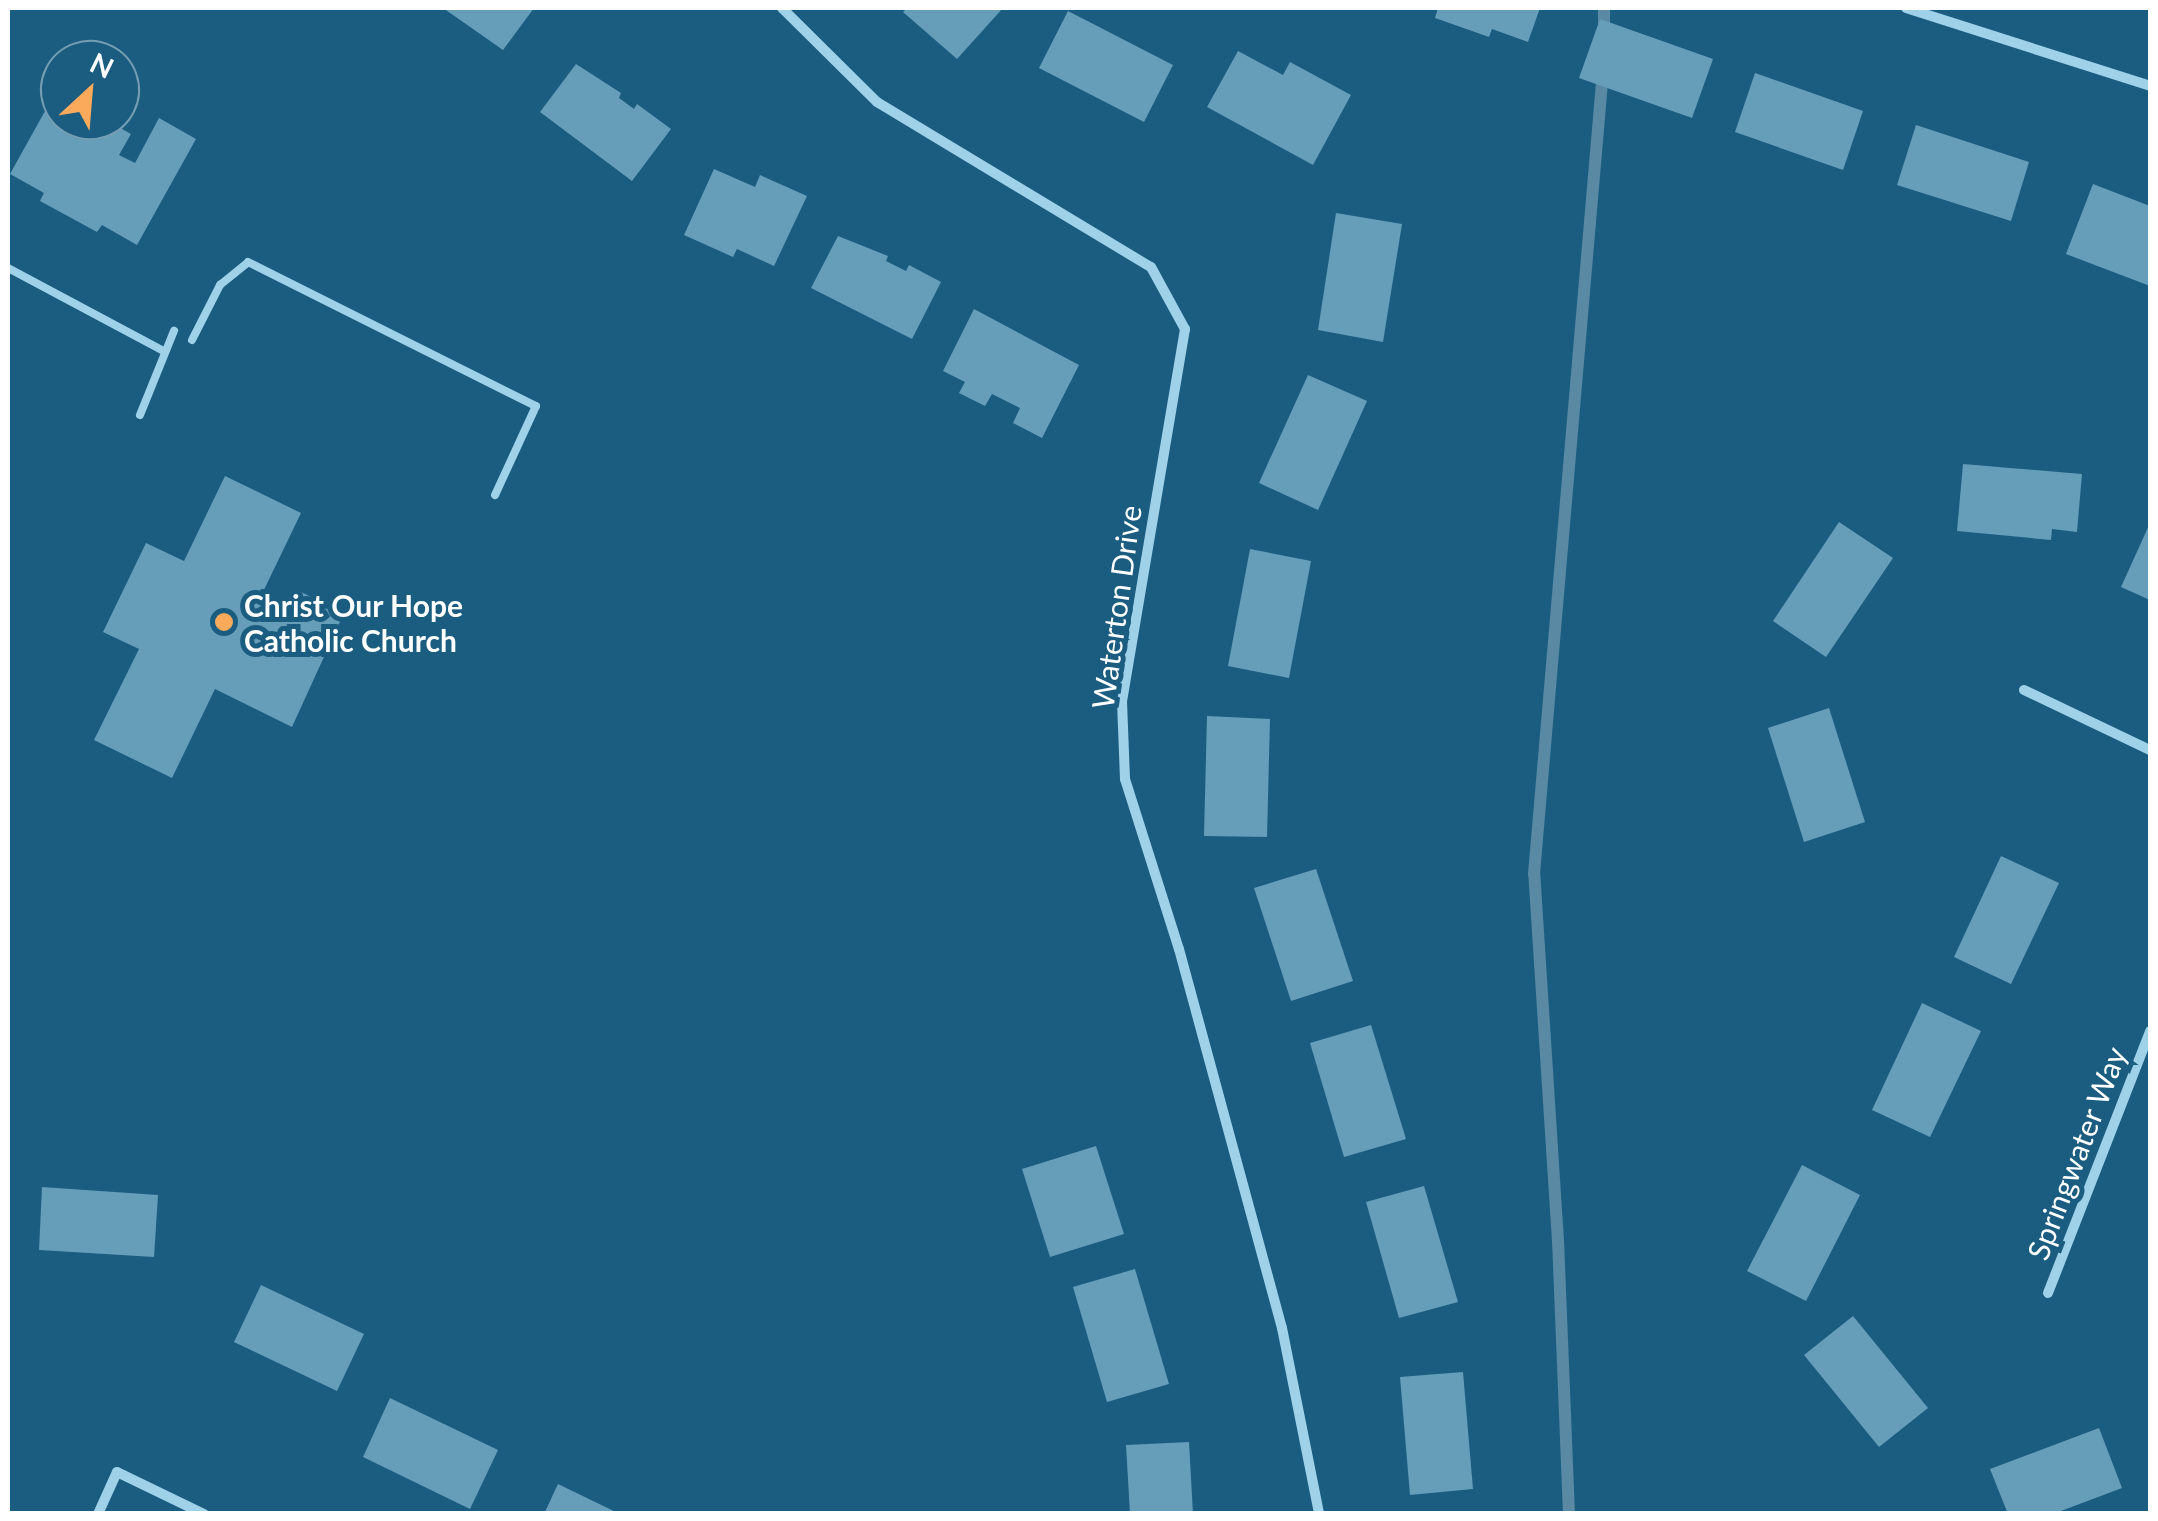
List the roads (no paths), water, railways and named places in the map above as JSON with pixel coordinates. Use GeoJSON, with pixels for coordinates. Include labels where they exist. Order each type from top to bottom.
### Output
{"type":"FeatureCollection","features":[{"type":"Feature","properties":{"kind":"street","name":"Waterton Drive"},"geometry":{"type":"LineString","coordinates":[[782,8],[877,102],[1152,267],[1185,329],[1122,701],[1125,779],[1178,949],[1282,1328],[1319,1514]]}},
{"type":"Feature","properties":{"kind":"street"},"geometry":{"type":"LineString","coordinates":[[1906,8],[2150,86]]}},
{"type":"Feature","properties":{"kind":"street"},"geometry":{"type":"LineString","coordinates":[[2024,690],[2150,750]]}},
{"type":"Feature","properties":{"kind":"street","name":"Springwater Way"},"geometry":{"type":"LineString","coordinates":[[2048,1293],[2150,1031]]}},
{"type":"Feature","properties":{"kind":"street"},"geometry":{"type":"LineString","coordinates":[[98,1514],[117,1472],[204,1514]]}},
{"type":"Feature","properties":{"kind":"lane"},"geometry":{"type":"LineString","coordinates":[[192,340],[220,284],[248,262],[536,406],[494,495]]}},
{"type":"Feature","properties":{"kind":"lane"},"geometry":{"type":"LineString","coordinates":[[8,268],[165,352]]}},
{"type":"Feature","properties":{"kind":"lane"},"geometry":{"type":"LineString","coordinates":[[140,415],[174,331]]}},
{"type":"Feature","properties":{"kind":"waterway"},"geometry":{"type":"LineString","coordinates":[[1604,8],[1604,35]]}},
{"type":"Feature","properties":{"kind":"waterway"},"geometry":{"type":"LineString","coordinates":[[1569,1514],[1558,1241],[1534,874],[1603,70]]}},
{"type":"Feature","properties":{"kind":"place","name":"Christ Our Hope Catholic Church"},"geometry":{"type":"Point","coordinates":[224,622]}}]}
